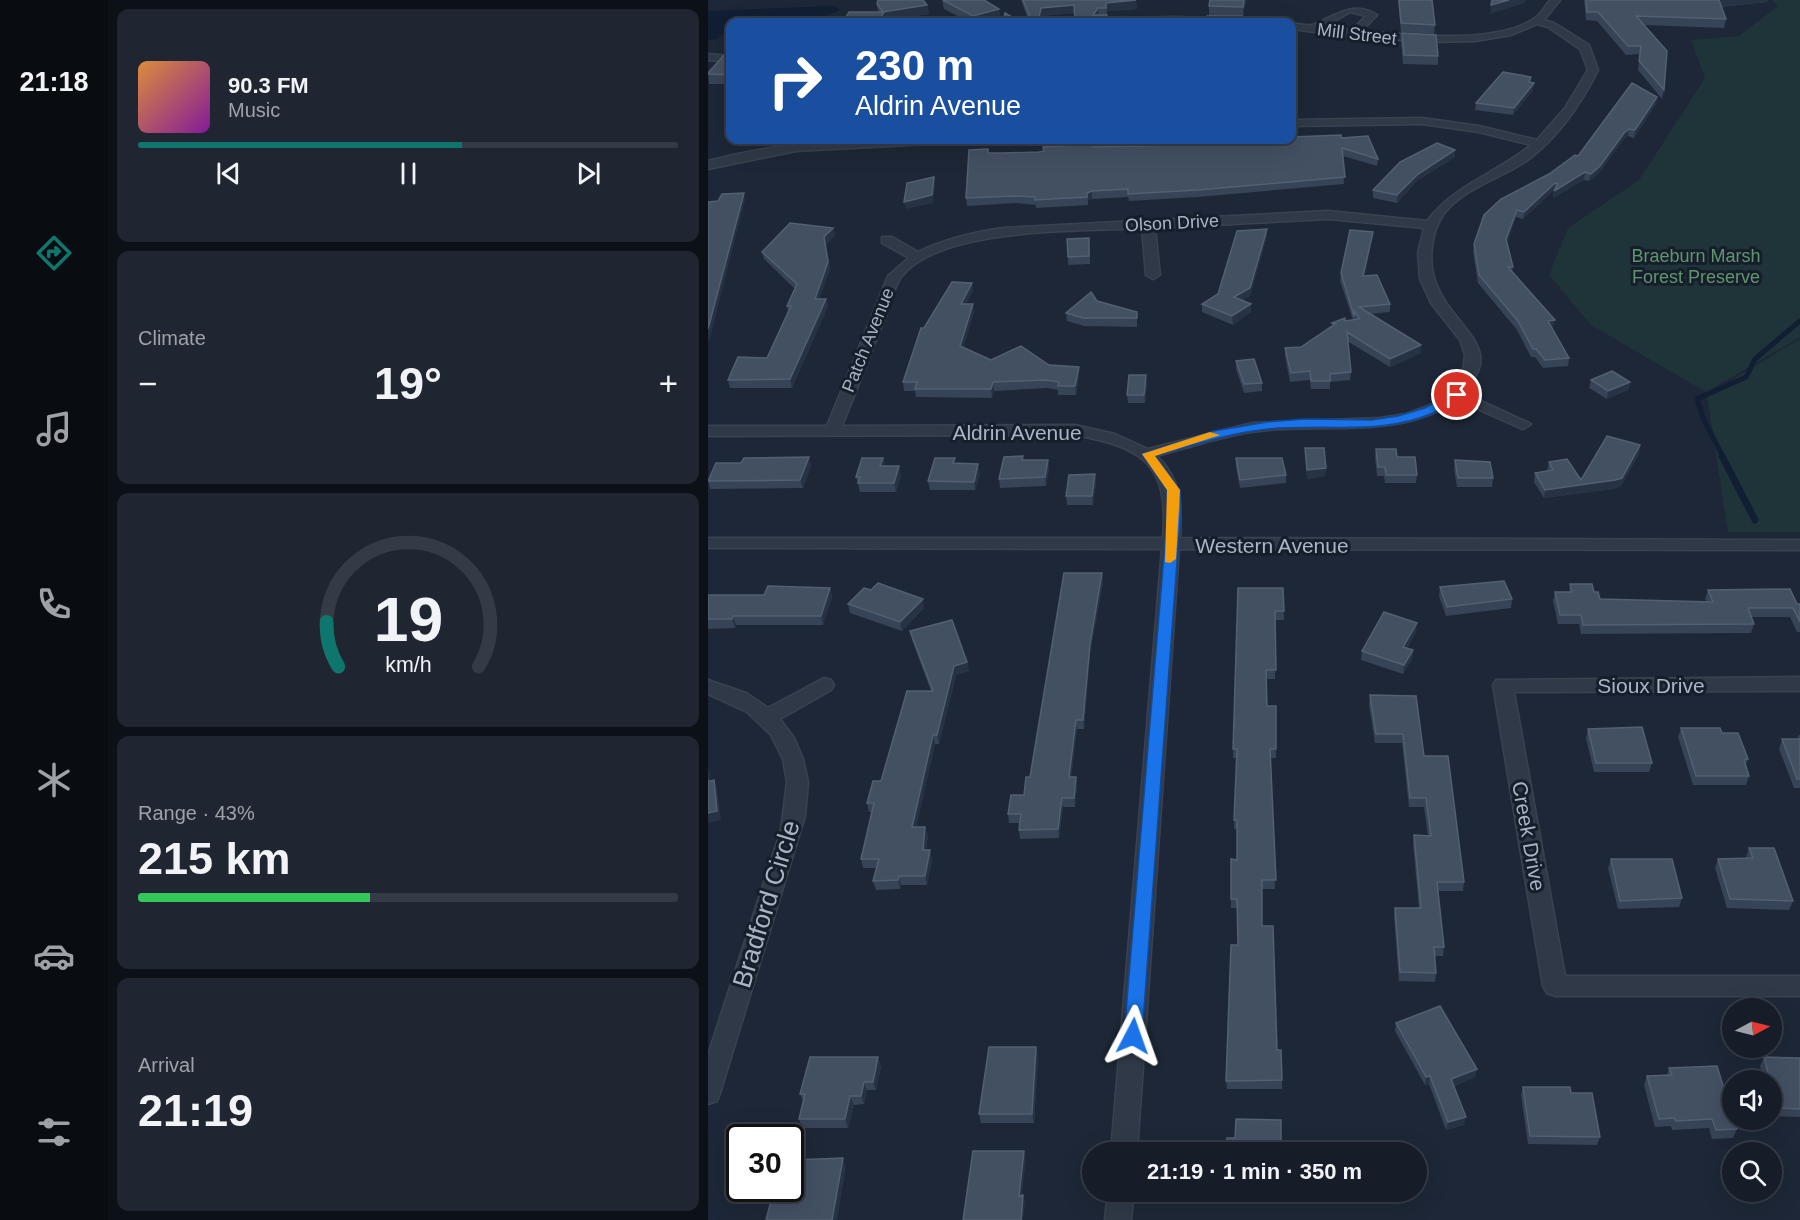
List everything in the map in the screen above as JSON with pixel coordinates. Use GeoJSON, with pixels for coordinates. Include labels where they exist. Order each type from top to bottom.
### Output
{"type":"FeatureCollection","features":[{"type":"Feature","properties":{"kind":"street"},"geometry":{"type":"LineString","coordinates":[[1125,1142],[1174,490],[1148,454],[1218,434],[1267,425],[1371,424],[1399,420],[1429,411],[1457,395],[1473,365],[1473,350],[1432,294],[1422,260],[1431,225],[1443,208],[1467,187],[1512,165],[1541,144],[1583,91],[1593,70],[1585,47],[1551,25],[1537,21],[1555,0]]}},
{"type":"Feature","properties":{"kind":"street"},"geometry":{"type":"LineString","coordinates":[[1316,29],[1338,11],[1353,8],[1367,10],[1372,15],[1354,34]]}},
{"type":"Feature","properties":{"kind":"street","name":"Mill Street"},"geometry":{"type":"LineString","coordinates":[[1296,26],[1400,39],[1466,38],[1511,30],[1537,21]]}},
{"type":"Feature","properties":{"kind":"street"},"geometry":{"type":"LineString","coordinates":[[708,57],[726,58]]}},
{"type":"Feature","properties":{"kind":"street"},"geometry":{"type":"LineString","coordinates":[[1296,123],[1422,121],[1479,129],[1541,144]]}},
{"type":"Feature","properties":{"kind":"street"},"geometry":{"type":"LineString","coordinates":[[708,165],[761,150],[856,144]]}},
{"type":"Feature","properties":{"kind":"street","name":"Olson Drive"},"geometry":{"type":"LineString","coordinates":[[918,257],[980,235],[1329,215],[1431,225]]}},
{"type":"Feature","properties":{"kind":"street"},"geometry":{"type":"LineString","coordinates":[[1148,225],[1153,274]]}},
{"type":"Feature","properties":{"kind":"street"},"geometry":{"type":"LineString","coordinates":[[887,240],[918,257]]}},
{"type":"Feature","properties":{"kind":"street","name":"Patch Avenue"},"geometry":{"type":"LineString","coordinates":[[832,432],[888,288],[895,276],[918,257]]}},
{"type":"Feature","properties":{"kind":"street"},"geometry":{"type":"LineString","coordinates":[[1457,395],[1523,424]]}},
{"type":"Feature","properties":{"kind":"street","name":"Aldrin Avenue"},"geometry":{"type":"LineString","coordinates":[[708,431],[1075,430],[1114,439],[1148,454]]}},
{"type":"Feature","properties":{"kind":"street","name":"Western Avenue"},"geometry":{"type":"LineString","coordinates":[[708,543],[1800,545]]}},
{"type":"Feature","properties":{"kind":"street","name":"Sioux Drive"},"geometry":{"type":"LineString","coordinates":[[1503,685],[1800,684]]}},
{"type":"Feature","properties":{"kind":"street"},"geometry":{"type":"LineString","coordinates":[[708,687],[730,692],[769,718],[824,685]]}},
{"type":"Feature","properties":{"kind":"street","name":"Creek Drive"},"geometry":{"type":"LineString","coordinates":[[1503,685],[1555,986],[1800,986]]}},
{"type":"Feature","properties":{"kind":"street","name":"Bradford Circle"},"geometry":{"type":"LineString","coordinates":[[708,1092],[792,830],[797,804],[797,776],[792,751],[769,718]]}},
{"type":"Feature","properties":{"kind":"street"},"geometry":{"type":"LineString","coordinates":[[1118,1220],[1119,1202]]}},
{"type":"Feature","properties":{"kind":"green space","name":"Braeburn Marsh Forest Preserve"},"geometry":{"type":"Polygon","coordinates":[[[1772,0],[1800,0],[1800,337],[1706,392],[1591,325],[1549,275],[1568,228],[1639,180],[1705,78],[1691,40],[1739,36],[1778,6],[1772,0]]]}},
{"type":"Feature","properties":{"kind":"green space"},"geometry":{"type":"Polygon","coordinates":[[[1800,339],[1800,532],[1728,532],[1707,395],[1800,339]]]}},
{"type":"Feature","properties":{"kind":"water"},"geometry":{"type":"Polygon","coordinates":[[[834,6],[840,10],[823,17],[726,18],[726,31],[717,39],[708,40],[708,11],[834,6]]]}},
{"type":"Feature","properties":{"kind":"building"},"geometry":{"type":"Polygon","coordinates":[[[878,0],[923,0],[927,5],[883,12],[877,4],[878,0]]]}},
{"type":"Feature","properties":{"kind":"building"},"geometry":{"type":"Polygon","coordinates":[[[943,0],[984,0],[999,9],[973,16],[943,0]]]}},
{"type":"Feature","properties":{"kind":"building"},"geometry":{"type":"Polygon","coordinates":[[[1023,0],[1136,0],[1106,3],[1106,8],[1098,8],[1093,15],[1107,15],[1107,18],[1075,18],[1074,5],[1041,8],[1039,18],[1030,18],[1023,0]]]}},
{"type":"Feature","properties":{"kind":"building"},"geometry":{"type":"Polygon","coordinates":[[[1210,0],[1244,0],[1243,7],[1209,6],[1210,0]]]}},
{"type":"Feature","properties":{"kind":"building"},"geometry":{"type":"Polygon","coordinates":[[[1399,0],[1432,0],[1435,25],[1401,23],[1399,0]]]}},
{"type":"Feature","properties":{"kind":"building"},"geometry":{"type":"Polygon","coordinates":[[[1492,0],[1509,0],[1491,5],[1492,0]]]}},
{"type":"Feature","properties":{"kind":"building"},"geometry":{"type":"Polygon","coordinates":[[[1586,0],[1719,0],[1726,19],[1636,16],[1667,51],[1664,90],[1639,61],[1641,46],[1628,46],[1598,12],[1587,12],[1586,0]]]}},
{"type":"Feature","properties":{"kind":"building"},"geometry":{"type":"Polygon","coordinates":[[[849,12],[884,12],[880,18],[845,18],[849,12]]]}},
{"type":"Feature","properties":{"kind":"building"},"geometry":{"type":"Polygon","coordinates":[[[1005,13],[1014,18],[1004,18],[1005,13]]]}},
{"type":"Feature","properties":{"kind":"building"},"geometry":{"type":"Polygon","coordinates":[[[1207,16],[1242,16],[1242,18],[1207,18],[1207,16]]]}},
{"type":"Feature","properties":{"kind":"building"},"geometry":{"type":"Polygon","coordinates":[[[1402,33],[1436,35],[1438,56],[1404,55],[1402,33]]]}},
{"type":"Feature","properties":{"kind":"building"},"geometry":{"type":"Polygon","coordinates":[[[725,54],[726,75],[708,74],[708,73],[725,54]]]}},
{"type":"Feature","properties":{"kind":"building"},"geometry":{"type":"Polygon","coordinates":[[[1503,72],[1531,77],[1529,82],[1534,83],[1514,108],[1476,103],[1503,72]]]}},
{"type":"Feature","properties":{"kind":"building"},"geometry":{"type":"Polygon","coordinates":[[[1632,83],[1657,97],[1635,130],[1629,129],[1624,133],[1600,166],[1591,174],[1585,172],[1554,191],[1558,184],[1555,183],[1524,212],[1517,210],[1506,239],[1513,267],[1508,267],[1555,320],[1548,321],[1569,358],[1545,360],[1536,349],[1533,349],[1518,321],[1479,275],[1474,244],[1484,215],[1501,199],[1549,174],[1575,155],[1578,156],[1632,83]]]}},
{"type":"Feature","properties":{"kind":"building"},"geometry":{"type":"Polygon","coordinates":[[[1368,136],[1378,159],[1342,148],[1345,177],[1128,194],[1128,189],[1092,191],[1087,193],[1087,197],[1035,200],[1035,197],[1015,196],[966,198],[969,150],[988,149],[988,153],[1039,152],[1044,151],[1043,147],[1093,144],[1093,147],[1296,144],[1296,137],[1368,136]]]}},
{"type":"Feature","properties":{"kind":"building"},"geometry":{"type":"Polygon","coordinates":[[[1437,143],[1455,150],[1418,174],[1397,195],[1373,190],[1400,162],[1437,143]]]}},
{"type":"Feature","properties":{"kind":"building"},"geometry":{"type":"Polygon","coordinates":[[[934,177],[932,195],[904,202],[907,183],[934,177]]]}},
{"type":"Feature","properties":{"kind":"building"},"geometry":{"type":"Polygon","coordinates":[[[744,193],[708,329],[708,202],[718,201],[722,194],[744,193]]]}},
{"type":"Feature","properties":{"kind":"building"},"geometry":{"type":"Polygon","coordinates":[[[790,223],[833,228],[824,237],[828,262],[815,299],[826,299],[790,379],[728,380],[738,357],[767,358],[791,306],[787,306],[797,284],[762,252],[790,223]]]}},
{"type":"Feature","properties":{"kind":"building"},"geometry":{"type":"Polygon","coordinates":[[[1267,229],[1250,288],[1234,297],[1251,304],[1232,316],[1202,304],[1218,294],[1237,231],[1267,229]]]}},
{"type":"Feature","properties":{"kind":"building"},"geometry":{"type":"Polygon","coordinates":[[[1350,230],[1373,232],[1363,276],[1377,275],[1390,304],[1359,307],[1421,345],[1390,359],[1347,332],[1351,372],[1330,374],[1330,381],[1311,381],[1310,371],[1291,373],[1285,348],[1301,347],[1335,324],[1332,323],[1345,318],[1345,321],[1359,319],[1355,311],[1354,316],[1341,273],[1350,230]]]}},
{"type":"Feature","properties":{"kind":"building"},"geometry":{"type":"Polygon","coordinates":[[[1089,238],[1089,256],[1068,257],[1067,239],[1089,238]]]}},
{"type":"Feature","properties":{"kind":"building"},"geometry":{"type":"Polygon","coordinates":[[[952,282],[972,283],[961,304],[973,304],[960,346],[991,360],[1021,346],[1049,365],[1079,367],[1075,386],[1058,386],[1059,382],[1046,380],[993,382],[991,389],[915,389],[917,382],[903,382],[921,328],[924,328],[952,282]]]}},
{"type":"Feature","properties":{"kind":"building"},"geometry":{"type":"Polygon","coordinates":[[[1091,292],[1097,301],[1137,312],[1137,318],[1083,318],[1066,313],[1091,292]]]}},
{"type":"Feature","properties":{"kind":"building"},"geometry":{"type":"Polygon","coordinates":[[[1254,359],[1262,383],[1244,384],[1236,361],[1254,359]]]}},
{"type":"Feature","properties":{"kind":"building"},"geometry":{"type":"Polygon","coordinates":[[[1612,371],[1630,382],[1608,391],[1591,380],[1612,371]]]}},
{"type":"Feature","properties":{"kind":"building"},"geometry":{"type":"Polygon","coordinates":[[[1129,375],[1146,375],[1144,395],[1127,395],[1129,375]]]}},
{"type":"Feature","properties":{"kind":"building"},"geometry":{"type":"Polygon","coordinates":[[[1607,436],[1640,445],[1622,478],[1545,490],[1535,473],[1553,470],[1549,462],[1567,459],[1581,480],[1607,436]]]}},
{"type":"Feature","properties":{"kind":"building"},"geometry":{"type":"Polygon","coordinates":[[[1305,448],[1324,448],[1326,468],[1307,470],[1305,448]]]}},
{"type":"Feature","properties":{"kind":"building"},"geometry":{"type":"Polygon","coordinates":[[[1376,449],[1396,449],[1397,457],[1415,457],[1417,475],[1386,475],[1385,467],[1378,467],[1376,449]]]}},
{"type":"Feature","properties":{"kind":"building"},"geometry":{"type":"Polygon","coordinates":[[[1023,456],[1022,460],[1048,460],[1045,477],[999,479],[1004,457],[1023,456]]]}},
{"type":"Feature","properties":{"kind":"building"},"geometry":{"type":"Polygon","coordinates":[[[809,457],[800,480],[708,481],[716,463],[741,463],[744,458],[809,457]]]}},
{"type":"Feature","properties":{"kind":"building"},"geometry":{"type":"Polygon","coordinates":[[[862,458],[883,458],[880,466],[899,466],[894,483],[858,483],[860,477],[856,477],[862,458]]]}},
{"type":"Feature","properties":{"kind":"building"},"geometry":{"type":"Polygon","coordinates":[[[935,458],[955,458],[953,463],[978,464],[974,482],[928,481],[935,458]]]}},
{"type":"Feature","properties":{"kind":"building"},"geometry":{"type":"Polygon","coordinates":[[[1236,458],[1282,458],[1286,475],[1240,480],[1236,458]]]}},
{"type":"Feature","properties":{"kind":"building"},"geometry":{"type":"Polygon","coordinates":[[[1455,460],[1490,462],[1493,478],[1458,478],[1455,460]]]}},
{"type":"Feature","properties":{"kind":"building"},"geometry":{"type":"Polygon","coordinates":[[[1095,474],[1092,496],[1066,496],[1069,475],[1095,474]]]}},
{"type":"Feature","properties":{"kind":"building"},"geometry":{"type":"Polygon","coordinates":[[[1064,573],[1102,573],[1090,644],[1083,720],[1076,720],[1069,777],[1076,777],[1074,798],[1062,798],[1058,829],[1019,830],[1021,814],[1008,814],[1011,795],[1024,795],[1026,777],[1030,777],[1064,573]]]}},
{"type":"Feature","properties":{"kind":"building"},"geometry":{"type":"Polygon","coordinates":[[[1504,581],[1512,599],[1447,607],[1440,587],[1504,581]]]}},
{"type":"Feature","properties":{"kind":"building"},"geometry":{"type":"Polygon","coordinates":[[[878,583],[923,599],[900,622],[848,604],[864,588],[871,590],[878,583]]]}},
{"type":"Feature","properties":{"kind":"building"},"geometry":{"type":"Polygon","coordinates":[[[1570,584],[1592,584],[1594,592],[1598,592],[1600,599],[1713,602],[1708,590],[1790,589],[1797,604],[1800,604],[1800,622],[1793,608],[1748,608],[1754,624],[1583,625],[1581,615],[1560,615],[1555,592],[1572,592],[1570,584]]]}},
{"type":"Feature","properties":{"kind":"building"},"geometry":{"type":"Polygon","coordinates":[[[768,586],[830,588],[821,616],[733,616],[732,619],[708,619],[708,595],[764,595],[768,586]]]}},
{"type":"Feature","properties":{"kind":"building"},"geometry":{"type":"Polygon","coordinates":[[[1238,588],[1283,588],[1284,611],[1275,611],[1276,670],[1266,670],[1267,706],[1276,706],[1276,749],[1270,749],[1276,880],[1262,880],[1262,926],[1273,926],[1277,1050],[1281,1050],[1282,1080],[1226,1081],[1231,945],[1238,945],[1237,899],[1231,899],[1231,859],[1237,860],[1237,820],[1234,820],[1237,749],[1233,749],[1238,588]]]}},
{"type":"Feature","properties":{"kind":"building"},"geometry":{"type":"Polygon","coordinates":[[[1384,612],[1417,623],[1403,647],[1413,650],[1404,665],[1362,651],[1384,612]]]}},
{"type":"Feature","properties":{"kind":"building"},"geometry":{"type":"Polygon","coordinates":[[[952,620],[967,662],[954,666],[937,735],[933,735],[912,827],[925,827],[923,850],[930,850],[925,876],[899,876],[898,880],[873,881],[879,859],[861,859],[874,803],[867,803],[873,781],[881,781],[907,691],[933,691],[910,631],[952,620]]]}},
{"type":"Feature","properties":{"kind":"building"},"geometry":{"type":"Polygon","coordinates":[[[1370,695],[1416,696],[1424,756],[1448,756],[1464,882],[1437,882],[1444,947],[1434,947],[1436,973],[1400,972],[1395,908],[1421,908],[1414,835],[1431,836],[1426,798],[1410,798],[1403,734],[1376,734],[1370,695]]]}},
{"type":"Feature","properties":{"kind":"building"},"geometry":{"type":"Polygon","coordinates":[[[1642,727],[1652,763],[1596,763],[1588,729],[1642,727]]]}},
{"type":"Feature","properties":{"kind":"building"},"geometry":{"type":"Polygon","coordinates":[[[1681,728],[1720,728],[1722,733],[1738,733],[1748,759],[1744,760],[1749,776],[1696,776],[1681,728]]]}},
{"type":"Feature","properties":{"kind":"building"},"geometry":{"type":"Polygon","coordinates":[[[1782,739],[1800,739],[1800,779],[1797,779],[1782,739]]]}},
{"type":"Feature","properties":{"kind":"building"},"geometry":{"type":"Polygon","coordinates":[[[714,780],[717,811],[708,813],[708,782],[714,780]]]}},
{"type":"Feature","properties":{"kind":"building"},"geometry":{"type":"Polygon","coordinates":[[[1749,848],[1774,848],[1793,901],[1730,899],[1718,859],[1753,858],[1749,848]]]}},
{"type":"Feature","properties":{"kind":"building"},"geometry":{"type":"Polygon","coordinates":[[[1611,859],[1672,859],[1682,898],[1620,901],[1611,859]]]}},
{"type":"Feature","properties":{"kind":"building"},"geometry":{"type":"Polygon","coordinates":[[[1440,1006],[1477,1069],[1451,1079],[1466,1117],[1448,1122],[1430,1076],[1426,1077],[1396,1023],[1440,1006]]]}},
{"type":"Feature","properties":{"kind":"building"},"geometry":{"type":"Polygon","coordinates":[[[989,1047],[1036,1047],[1032,1114],[979,1114],[989,1047]]]}},
{"type":"Feature","properties":{"kind":"building"},"geometry":{"type":"Polygon","coordinates":[[[810,1057],[878,1057],[873,1082],[864,1082],[861,1096],[850,1096],[845,1119],[799,1119],[805,1094],[800,1094],[810,1057]]]}},
{"type":"Feature","properties":{"kind":"building"},"geometry":{"type":"Polygon","coordinates":[[[1764,1058],[1800,1058],[1800,1109],[1782,1108],[1782,1070],[1767,1070],[1764,1058]]]}},
{"type":"Feature","properties":{"kind":"building"},"geometry":{"type":"Polygon","coordinates":[[[1717,1066],[1722,1082],[1722,1130],[1716,1130],[1712,1119],[1676,1121],[1675,1118],[1659,1119],[1647,1076],[1672,1075],[1669,1068],[1717,1066]]]}},
{"type":"Feature","properties":{"kind":"building"},"geometry":{"type":"Polygon","coordinates":[[[1523,1087],[1570,1087],[1571,1093],[1592,1093],[1600,1137],[1530,1136],[1523,1087]]]}},
{"type":"Feature","properties":{"kind":"building"},"geometry":{"type":"Polygon","coordinates":[[[1236,1119],[1281,1120],[1281,1142],[1227,1142],[1227,1138],[1235,1138],[1236,1119]]]}},
{"type":"Feature","properties":{"kind":"building"},"geometry":{"type":"Polygon","coordinates":[[[973,1151],[1024,1151],[1019,1196],[1023,1195],[1021,1220],[963,1220],[973,1151]]]}},
{"type":"Feature","properties":{"kind":"building"},"geometry":{"type":"Polygon","coordinates":[[[843,1158],[832,1220],[766,1220],[771,1202],[804,1202],[804,1160],[843,1158]]]}},
{"type":"Feature","properties":{"kind":"waterway"},"geometry":{"type":"LineString","coordinates":[[1723,457],[1704,420],[1697,399],[1746,377],[1755,359],[1800,321]]}},
{"type":"Feature","properties":{"kind":"waterway"},"geometry":{"type":"LineString","coordinates":[[1722,456],[1755,520]]}},
{"type":"Feature","properties":{"kind":"slow traffic"},"geometry":{"type":"LineString","coordinates":[[1170,559],[1174,490],[1148,454],[1214,435]]}},
{"type":"Feature","properties":{"kind":"route"},"geometry":{"type":"LineString","coordinates":[[1133,1036],[1174,507],[1174,490],[1148,454],[1218,434],[1267,425],[1371,424],[1399,420],[1429,411],[1457,395]]}}]}
